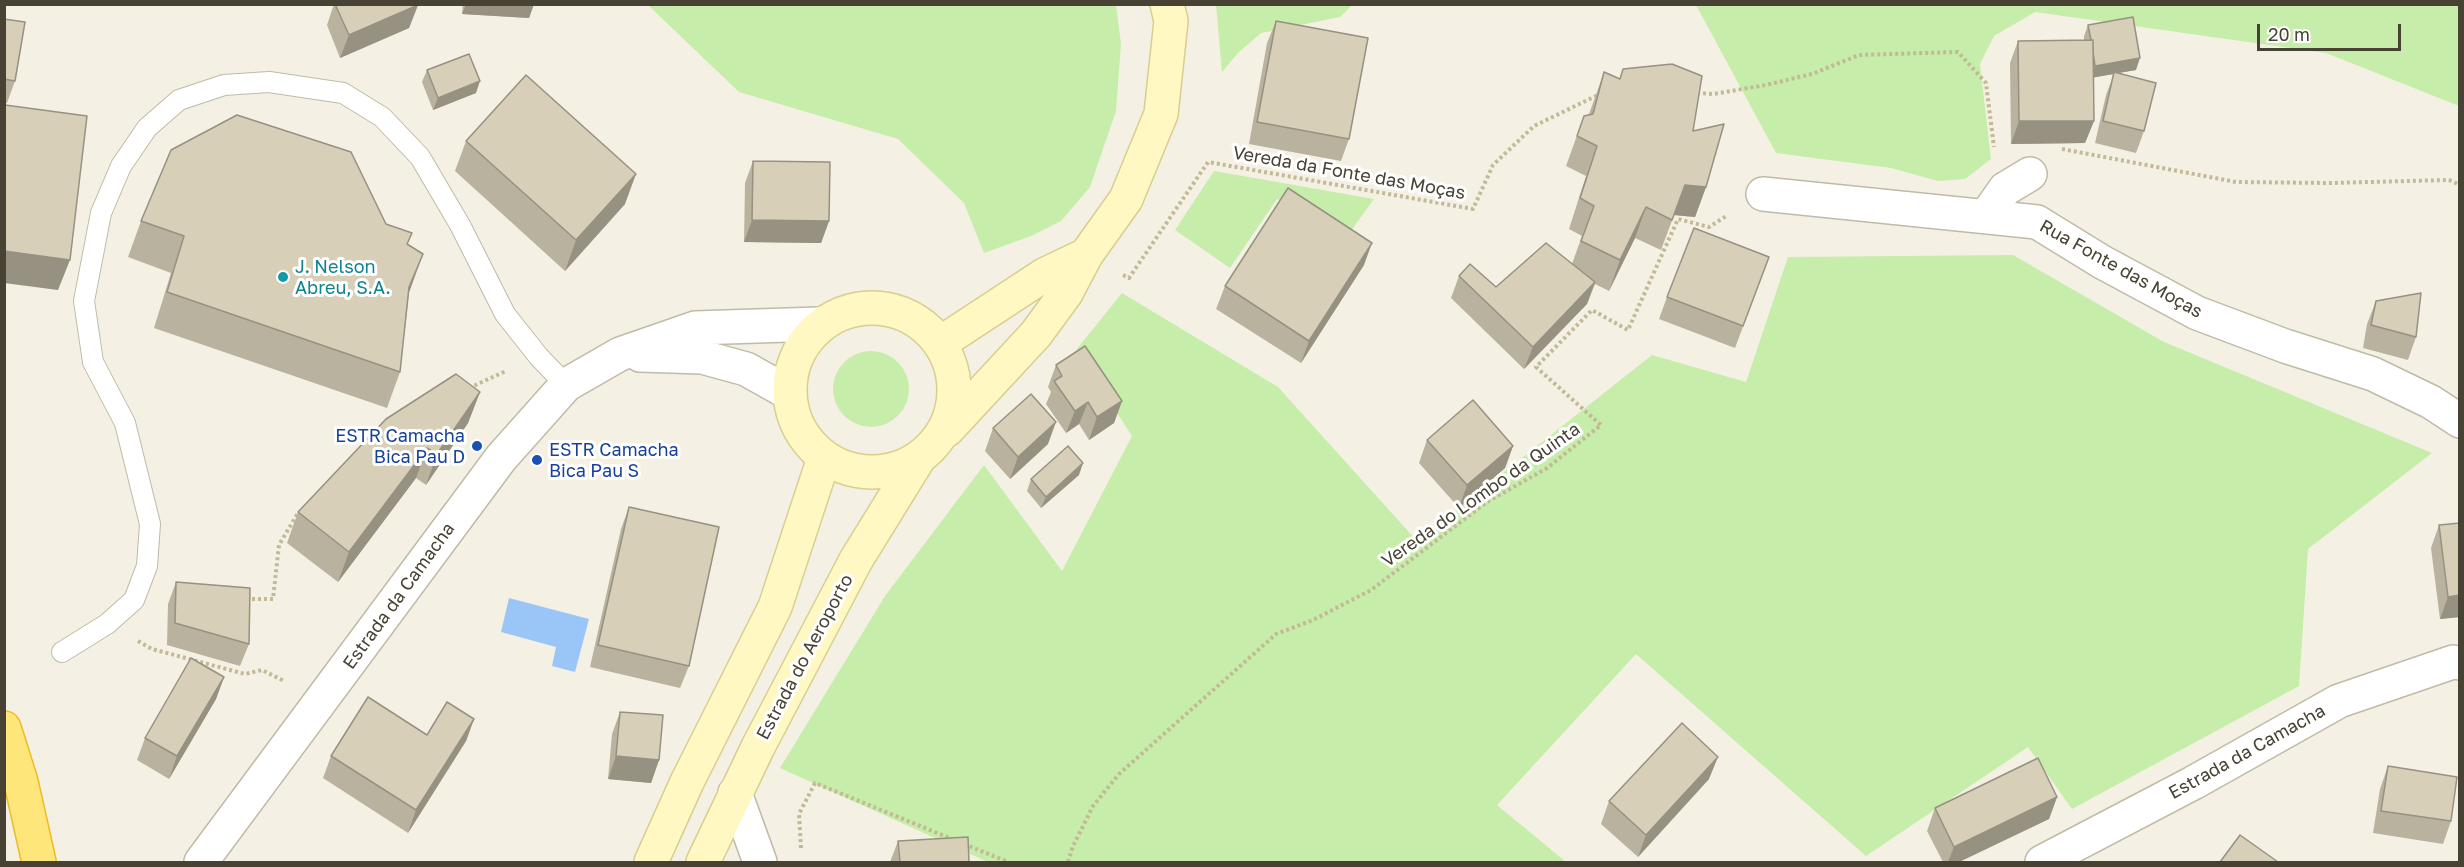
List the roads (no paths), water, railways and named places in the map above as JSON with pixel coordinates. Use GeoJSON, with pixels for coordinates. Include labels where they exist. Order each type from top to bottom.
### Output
{"type":"FeatureCollection","features":[{"type":"Feature","properties":{"kind":"highway"},"geometry":{"type":"LineString","coordinates":[[4,728],[21,782],[39,862]]}},
{"type":"Feature","properties":{"kind":"main road","name":"Estrada do Aeroporto"},"geometry":{"type":"LineString","coordinates":[[703,862],[735,793],[856,560],[930,448],[1036,334],[1066,293],[1086,255],[1126,200],[1161,114],[1171,21],[1167,4]]}},
{"type":"Feature","properties":{"kind":"main road","name":"Estrada do Aeroporto"},"geometry":{"type":"LineString","coordinates":[[942,342],[1044,275],[1086,255]]}},
{"type":"Feature","properties":{"kind":"main road"},"geometry":{"type":"LineString","coordinates":[[873,307],[902,313],[942,342],[954,382],[952,411],[930,448],[893,471],[869,473],[846,469],[824,458],[806,440],[794,418],[789,393],[792,369],[801,346],[819,324],[843,312],[873,307]]}},
{"type":"Feature","properties":{"kind":"main road"},"geometry":{"type":"LineString","coordinates":[[651,862],[687,782],[776,607],[824,458]]}},
{"type":"Feature","properties":{"kind":"main road"},"geometry":{"type":"LineString","coordinates":[[687,782],[695,862]]}},
{"type":"Feature","properties":{"kind":"street"},"geometry":{"type":"LineString","coordinates":[[1986,216],[2005,189],[2030,174]]}},
{"type":"Feature","properties":{"kind":"street","name":"Rua Fonte das Moças"},"geometry":{"type":"LineString","coordinates":[[1763,194],[2037,222],[2102,262],[2197,313],[2284,346],[2373,374],[2431,402],[2460,421]]}},
{"type":"Feature","properties":{"kind":"street","name":"Estrada da Camacha"},"geometry":{"type":"LineString","coordinates":[[201,862],[501,458],[566,385],[620,354],[695,328],[819,324]]}},
{"type":"Feature","properties":{"kind":"street"},"geometry":{"type":"LineString","coordinates":[[620,354],[702,357],[746,369],[789,393]]}},
{"type":"Feature","properties":{"kind":"street","name":"Estrada da Camacha"},"geometry":{"type":"LineString","coordinates":[[2042,862],[2193,783],[2339,701],[2453,662],[2460,663]]}},
{"type":"Feature","properties":{"kind":"street"},"geometry":{"type":"LineString","coordinates":[[735,793],[760,862]]}},
{"type":"Feature","properties":{"kind":"lane"},"geometry":{"type":"LineString","coordinates":[[62,652],[107,624],[134,600],[147,566],[150,524],[125,423],[93,362],[84,301],[101,213],[121,166],[147,128],[179,100],[224,85],[269,82],[343,93],[382,117],[420,157],[460,225],[505,314],[539,357],[566,385]]}},
{"type":"Feature","properties":{"kind":"water"},"geometry":{"type":"Polygon","coordinates":[[[509,598],[589,619],[575,672],[552,666],[556,647],[501,632],[509,598]]]}},
{"type":"Feature","properties":{"kind":"place","name":"J. Nelson Abreu, S.A."},"geometry":{"type":"Point","coordinates":[283,277]}},
{"type":"Feature","properties":{"kind":"place","name":"ESTR Camacha Bica Pau D"},"geometry":{"type":"Point","coordinates":[477,446]}},
{"type":"Feature","properties":{"kind":"place","name":"ESTR Camacha Bica Pau S"},"geometry":{"type":"Point","coordinates":[537,460]}}]}
